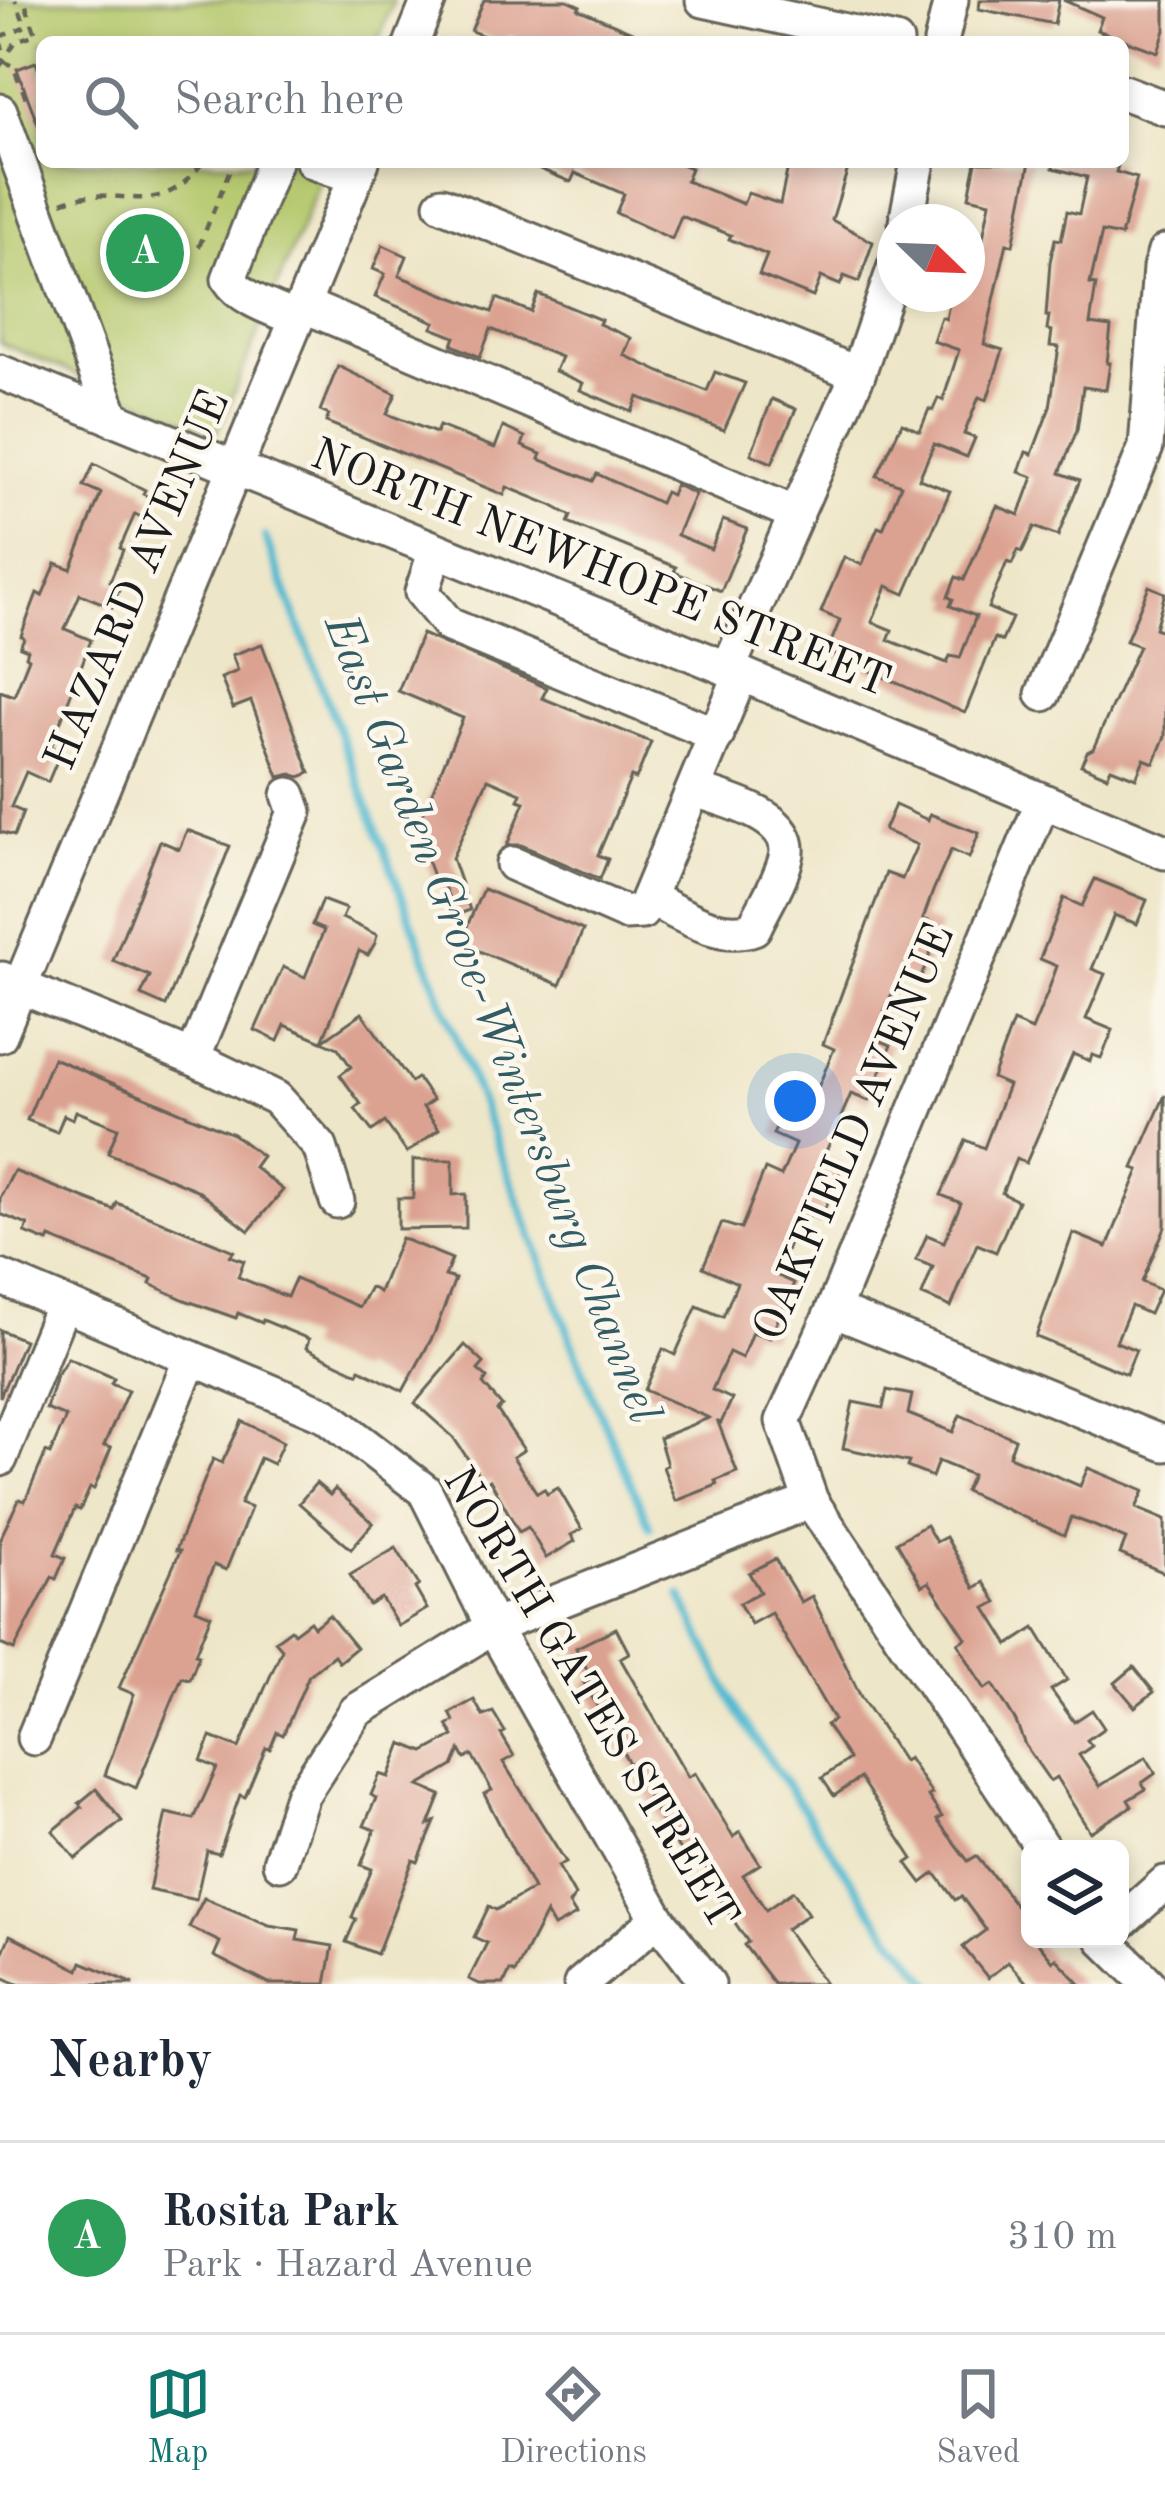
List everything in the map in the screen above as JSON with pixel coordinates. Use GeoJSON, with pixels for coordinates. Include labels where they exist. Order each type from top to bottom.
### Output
{"type":"FeatureCollection","features":[{"type":"Feature","properties":{"kind":"street"},"geometry":{"type":"LineString","coordinates":[[414,36],[429,0]]}},
{"type":"Feature","properties":{"kind":"street"},"geometry":{"type":"LineString","coordinates":[[703,0],[868,36]]}},
{"type":"Feature","properties":{"kind":"street"},"geometry":{"type":"LineString","coordinates":[[942,36],[951,0]]}},
{"type":"Feature","properties":{"kind":"street"},"geometry":{"type":"LineString","coordinates":[[1129,94],[1165,108]]}},
{"type":"Feature","properties":{"kind":"street"},"geometry":{"type":"LineString","coordinates":[[0,110],[113,419]]}},
{"type":"Feature","properties":{"kind":"street"},"geometry":{"type":"LineString","coordinates":[[272,168],[229,279],[246,296],[300,312],[796,514]]}},
{"type":"Feature","properties":{"kind":"street"},"geometry":{"type":"LineString","coordinates":[[910,204],[917,168]]}},
{"type":"Feature","properties":{"kind":"street","name":"HAZARD AVENUE"},"geometry":{"type":"LineString","coordinates":[[0,1035],[10,983],[235,468],[359,170]]}},
{"type":"Feature","properties":{"kind":"street"},"geometry":{"type":"LineString","coordinates":[[442,204],[858,374]]}},
{"type":"Feature","properties":{"kind":"street"},"geometry":{"type":"LineString","coordinates":[[1043,694],[1146,448],[1165,253]]}},
{"type":"Feature","properties":{"kind":"street"},"geometry":{"type":"LineString","coordinates":[[514,864],[626,913],[642,912],[717,735],[735,672],[879,312]]}},
{"type":"Feature","properties":{"kind":"street","name":"NORTH NEWHOPE STREET"},"geometry":{"type":"LineString","coordinates":[[0,373],[1165,852]]}},
{"type":"Feature","properties":{"kind":"street"},"geometry":{"type":"LineString","coordinates":[[436,550],[422,592],[449,625],[717,735]]}},
{"type":"Feature","properties":{"kind":"street"},"geometry":{"type":"LineString","coordinates":[[648,898],[725,934],[740,933],[754,928],[788,854],[783,836],[770,821],[695,790]]}},
{"type":"Feature","properties":{"kind":"street"},"geometry":{"type":"LineString","coordinates":[[193,1058],[295,812],[289,795]]}},
{"type":"Feature","properties":{"kind":"street","name":"OAKFIELD AVENUE"},"geometry":{"type":"LineString","coordinates":[[1036,1840],[811,1501],[783,1421],[1043,801]]}},
{"type":"Feature","properties":{"kind":"street"},"geometry":{"type":"LineString","coordinates":[[10,983],[193,1058],[276,1098],[320,1147],[337,1201]]}},
{"type":"Feature","properties":{"kind":"street","name":"NORTH GATES STREET"},"geometry":{"type":"LineString","coordinates":[[0,1277],[326,1415],[425,1492],[493,1627],[658,1919],[708,1984]]}},
{"type":"Feature","properties":{"kind":"street"},"geometry":{"type":"LineString","coordinates":[[0,1459],[63,1304]]}},
{"type":"Feature","properties":{"kind":"street"},"geometry":{"type":"LineString","coordinates":[[833,1310],[1163,1438]]}},
{"type":"Feature","properties":{"kind":"street"},"geometry":{"type":"LineString","coordinates":[[34,1738],[191,1358]]}},
{"type":"Feature","properties":{"kind":"street"},"geometry":{"type":"LineString","coordinates":[[280,1863],[302,1795],[356,1711],[493,1627],[811,1501]]}},
{"type":"Feature","properties":{"kind":"street"},"geometry":{"type":"LineString","coordinates":[[1129,1915],[1165,1883]]}},
{"type":"Feature","properties":{"kind":"street"},"geometry":{"type":"LineString","coordinates":[[581,1984],[658,1919]]}},
{"type":"Feature","properties":{"kind":"street"},"geometry":{"type":"LineString","coordinates":[[1111,1948],[1149,1984]]}},
{"type":"Feature","properties":{"kind":"path"},"geometry":{"type":"LineString","coordinates":[[6,58],[0,39],[26,26],[20,0]]}},
{"type":"Feature","properties":{"kind":"path"},"geometry":{"type":"LineString","coordinates":[[0,66],[16,41],[36,34],[20,0]]}},
{"type":"Feature","properties":{"kind":"path"},"geometry":{"type":"LineString","coordinates":[[37,211],[79,195],[143,199],[173,193],[197,168]]}},
{"type":"Feature","properties":{"kind":"path"},"geometry":{"type":"LineString","coordinates":[[199,247],[231,168]]}},
{"type":"Feature","properties":{"kind":"green space"},"geometry":{"type":"Polygon","coordinates":[[[0,0],[394,0],[379,36],[36,36],[36,168],[326,168],[217,433],[0,343],[0,0]]]}},
{"type":"Feature","properties":{"kind":"building"},"geometry":{"type":"Polygon","coordinates":[[[484,0],[567,0],[641,36],[484,36],[471,31],[484,0]]]}},
{"type":"Feature","properties":{"kind":"building"},"geometry":{"type":"Polygon","coordinates":[[[980,0],[1059,0],[1054,24],[979,9],[980,0]]]}},
{"type":"Feature","properties":{"kind":"building"},"geometry":{"type":"Polygon","coordinates":[[[1063,0],[1165,0],[1165,30],[1158,52],[1129,42],[1129,36],[1097,30],[1102,17],[1063,0]]]}},
{"type":"Feature","properties":{"kind":"building"},"geometry":{"type":"Polygon","coordinates":[[[36,62],[36,119],[17,69],[36,62]]]}},
{"type":"Feature","properties":{"kind":"building"},"geometry":{"type":"Polygon","coordinates":[[[537,168],[691,168],[686,181],[743,204],[748,193],[780,204],[788,168],[848,168],[832,220],[873,242],[859,282],[844,276],[840,285],[821,277],[813,297],[759,275],[767,255],[729,239],[731,235],[681,216],[672,239],[616,213],[624,194],[575,173],[571,182],[537,168]]]}},
{"type":"Feature","properties":{"kind":"building"},"geometry":{"type":"Polygon","coordinates":[[[975,168],[1029,168],[1013,245],[1007,243],[984,344],[1003,350],[987,400],[979,397],[964,434],[975,438],[967,457],[934,444],[919,479],[950,491],[905,594],[887,586],[872,622],[892,630],[888,640],[947,663],[950,656],[960,658],[976,616],[950,606],[953,599],[948,597],[956,577],[964,580],[997,506],[1019,515],[1033,477],[1019,472],[1026,452],[1032,454],[1050,407],[1059,347],[1050,346],[1052,331],[1047,330],[1050,262],[1067,211],[1079,214],[1087,177],[1053,168],[1117,168],[1116,172],[1137,178],[1121,236],[1102,232],[1090,284],[1096,285],[1090,324],[1111,327],[1110,363],[1106,390],[1083,387],[1077,430],[1060,473],[1080,480],[1058,536],[1034,527],[1022,552],[1018,550],[1012,564],[1007,562],[988,608],[1012,618],[1002,641],[995,638],[965,713],[827,652],[840,620],[821,612],[844,557],[862,565],[878,527],[883,529],[901,485],[877,476],[902,423],[920,431],[929,409],[933,410],[938,398],[943,400],[959,350],[933,341],[941,317],[946,319],[947,312],[985,312],[985,228],[990,202],[969,197],[975,168]]]}},
{"type":"Feature","properties":{"kind":"building"},"geometry":{"type":"Polygon","coordinates":[[[383,245],[407,256],[399,276],[446,295],[492,312],[497,298],[531,312],[538,294],[631,338],[624,355],[660,372],[707,391],[715,372],[745,383],[724,430],[638,397],[632,412],[580,390],[583,383],[555,371],[561,357],[491,329],[480,357],[452,345],[455,337],[432,328],[435,322],[375,297],[385,274],[373,269],[383,245]]]}},
{"type":"Feature","properties":{"kind":"building"},"geometry":{"type":"Polygon","coordinates":[[[338,366],[396,394],[387,414],[436,433],[439,426],[495,448],[503,427],[525,437],[522,446],[541,454],[539,459],[593,481],[597,474],[660,503],[675,485],[695,494],[677,535],[711,549],[723,520],[747,529],[721,591],[674,572],[676,567],[568,523],[571,516],[551,505],[507,487],[504,495],[326,422],[329,415],[320,411],[338,366]]]}},
{"type":"Feature","properties":{"kind":"building"},"geometry":{"type":"Polygon","coordinates":[[[772,399],[796,409],[772,463],[751,454],[772,399]]]}},
{"type":"Feature","properties":{"kind":"building"},"geometry":{"type":"Polygon","coordinates":[[[94,464],[152,498],[143,518],[135,514],[120,548],[110,581],[121,585],[112,607],[80,594],[65,629],[91,640],[51,747],[61,751],[48,782],[26,772],[11,807],[23,812],[14,836],[0,832],[0,691],[14,696],[29,658],[28,650],[20,647],[21,636],[37,593],[42,596],[56,563],[71,569],[101,493],[84,486],[94,464]]]}},
{"type":"Feature","properties":{"kind":"building"},"geometry":{"type":"Polygon","coordinates":[[[1149,586],[1165,593],[1155,628],[1165,632],[1165,736],[1154,763],[1144,759],[1136,778],[1111,768],[1107,776],[1081,765],[1093,749],[1139,646],[1126,641],[1149,586]]]}},
{"type":"Feature","properties":{"kind":"building"},"geometry":{"type":"Polygon","coordinates":[[[422,634],[547,688],[542,698],[651,742],[598,855],[608,859],[600,879],[521,845],[507,845],[525,802],[518,800],[521,793],[488,779],[452,858],[470,910],[456,915],[440,876],[434,879],[416,830],[463,718],[398,691],[422,634]]]}},
{"type":"Feature","properties":{"kind":"building"},"geometry":{"type":"Polygon","coordinates":[[[262,644],[310,773],[300,777],[279,777],[251,701],[233,708],[221,678],[238,671],[232,655],[262,644]]]}},
{"type":"Feature","properties":{"kind":"building"},"geometry":{"type":"Polygon","coordinates":[[[895,805],[928,820],[930,814],[979,833],[969,858],[951,850],[933,891],[923,919],[941,926],[919,982],[901,974],[888,1002],[874,1038],[891,1045],[869,1101],[851,1094],[824,1156],[843,1164],[820,1220],[802,1212],[776,1275],[794,1283],[770,1338],[752,1332],[742,1358],[729,1352],[712,1390],[732,1399],[718,1422],[737,1472],[676,1501],[663,1467],[667,1465],[659,1438],[709,1418],[645,1390],[663,1349],[675,1355],[697,1306],[723,1317],[737,1283],[703,1267],[722,1223],[741,1229],[765,1169],[781,1176],[795,1144],[773,1134],[785,1107],[806,1116],[834,1049],[823,1044],[886,873],[902,879],[917,845],[884,830],[895,805]]]}},
{"type":"Feature","properties":{"kind":"building"},"geometry":{"type":"Polygon","coordinates":[[[187,830],[230,846],[166,1006],[141,995],[150,976],[113,961],[160,841],[179,849],[187,830]]]}},
{"type":"Feature","properties":{"kind":"building"},"geometry":{"type":"Polygon","coordinates":[[[1095,879],[1147,900],[1137,924],[1114,915],[1092,969],[1105,974],[1086,1019],[1113,1030],[1101,1058],[1092,1055],[1090,1061],[1073,1054],[1026,1163],[1016,1159],[1002,1193],[1018,1201],[996,1252],[977,1244],[951,1307],[922,1295],[933,1267],[916,1260],[927,1235],[944,1242],[961,1203],[941,1195],[966,1140],[984,1148],[1008,1085],[992,1078],[1013,1022],[1032,1030],[1047,994],[1057,966],[1040,959],[1064,898],[1082,906],[1095,879]]]}},
{"type":"Feature","properties":{"kind":"building"},"geometry":{"type":"Polygon","coordinates":[[[483,889],[583,930],[560,985],[460,943],[483,889]]]}},
{"type":"Feature","properties":{"kind":"building"},"geometry":{"type":"Polygon","coordinates":[[[322,900],[346,909],[342,918],[377,935],[375,943],[368,955],[359,951],[322,1041],[285,1025],[278,1041],[255,1030],[283,967],[305,977],[324,930],[312,925],[322,900]]]}},
{"type":"Feature","properties":{"kind":"building"},"geometry":{"type":"Polygon","coordinates":[[[362,1013],[411,1082],[417,1078],[433,1100],[423,1107],[439,1129],[407,1153],[385,1122],[372,1131],[355,1109],[361,1104],[340,1075],[351,1067],[338,1048],[322,1041],[362,1013]]]}},
{"type":"Feature","properties":{"kind":"building"},"geometry":{"type":"Polygon","coordinates":[[[53,1058],[233,1134],[262,1156],[254,1167],[283,1190],[249,1231],[197,1190],[108,1153],[118,1128],[76,1111],[73,1119],[64,1115],[57,1132],[27,1120],[53,1058]]]}},
{"type":"Feature","properties":{"kind":"building"},"geometry":{"type":"Polygon","coordinates":[[[1165,1095],[1165,1227],[1142,1282],[1160,1290],[1149,1314],[1131,1306],[1116,1342],[1136,1350],[1126,1374],[1036,1337],[1073,1233],[1107,1247],[1139,1170],[1133,1168],[1165,1095]]]}},
{"type":"Feature","properties":{"kind":"building"},"geometry":{"type":"Polygon","coordinates":[[[413,1160],[453,1160],[453,1195],[466,1194],[466,1228],[398,1229],[398,1198],[413,1198],[413,1160]]]}},
{"type":"Feature","properties":{"kind":"building"},"geometry":{"type":"Polygon","coordinates":[[[14,1171],[114,1210],[117,1203],[234,1251],[230,1256],[244,1261],[238,1277],[287,1297],[295,1279],[359,1307],[370,1287],[379,1292],[401,1238],[452,1259],[445,1276],[455,1279],[434,1334],[403,1391],[306,1348],[309,1339],[263,1320],[238,1313],[236,1318],[185,1300],[150,1284],[152,1279],[50,1238],[48,1242],[25,1233],[28,1225],[0,1214],[0,1198],[14,1171]]]}},
{"type":"Feature","properties":{"kind":"building"},"geometry":{"type":"Polygon","coordinates":[[[0,1330],[24,1340],[0,1397],[0,1330]]]}},
{"type":"Feature","properties":{"kind":"building"},"geometry":{"type":"Polygon","coordinates":[[[465,1345],[484,1363],[478,1370],[487,1378],[483,1384],[502,1406],[497,1410],[524,1450],[513,1457],[537,1493],[558,1488],[582,1529],[571,1535],[575,1541],[546,1558],[528,1527],[519,1532],[490,1480],[485,1484],[453,1437],[415,1403],[465,1345]]]}},
{"type":"Feature","properties":{"kind":"building"},"geometry":{"type":"Polygon","coordinates":[[[68,1358],[114,1378],[111,1383],[128,1390],[104,1446],[111,1448],[94,1489],[90,1488],[80,1510],[75,1508],[55,1554],[65,1558],[56,1579],[52,1577],[14,1650],[0,1644],[0,1539],[19,1499],[25,1501],[66,1417],[46,1409],[56,1376],[68,1358]]]}},
{"type":"Feature","properties":{"kind":"building"},"geometry":{"type":"Polygon","coordinates":[[[887,1390],[912,1395],[908,1414],[953,1432],[960,1415],[1015,1439],[1009,1456],[1080,1486],[1088,1468],[1144,1491],[1136,1508],[1165,1520],[1165,1573],[1120,1554],[1126,1539],[1090,1524],[1071,1517],[1064,1535],[965,1491],[972,1475],[938,1461],[932,1477],[907,1467],[909,1462],[843,1448],[853,1402],[883,1408],[887,1390]]]}},
{"type":"Feature","properties":{"kind":"building"},"geometry":{"type":"Polygon","coordinates":[[[242,1421],[283,1442],[273,1464],[260,1458],[240,1504],[251,1508],[226,1570],[214,1565],[196,1609],[211,1615],[195,1654],[199,1655],[190,1679],[182,1677],[136,1788],[105,1775],[134,1694],[119,1688],[180,1551],[176,1550],[213,1459],[222,1463],[242,1421]]]}},
{"type":"Feature","properties":{"kind":"building"},"geometry":{"type":"Polygon","coordinates":[[[316,1483],[330,1495],[335,1489],[373,1523],[351,1549],[299,1503],[316,1483]]]}},
{"type":"Feature","properties":{"kind":"building"},"geometry":{"type":"Polygon","coordinates":[[[926,1525],[936,1542],[946,1537],[975,1588],[984,1582],[997,1602],[986,1608],[1009,1645],[1035,1628],[1067,1680],[1051,1690],[1074,1722],[1092,1710],[1104,1728],[1087,1740],[1092,1746],[1079,1755],[1100,1786],[1146,1757],[1156,1773],[1142,1783],[1146,1789],[1128,1800],[1132,1806],[1090,1832],[1056,1777],[1050,1781],[993,1684],[985,1689],[972,1668],[958,1643],[966,1638],[929,1582],[922,1586],[897,1542],[926,1525]]]}},
{"type":"Feature","properties":{"kind":"building"},"geometry":{"type":"Polygon","coordinates":[[[396,1548],[419,1585],[415,1588],[427,1609],[398,1626],[381,1598],[369,1605],[350,1575],[396,1548]]]}},
{"type":"Feature","properties":{"kind":"building"},"geometry":{"type":"Polygon","coordinates":[[[775,1559],[801,1602],[812,1596],[861,1697],[903,1761],[908,1758],[932,1794],[928,1796],[942,1817],[937,1820],[968,1861],[976,1856],[1021,1912],[1021,1948],[1042,1948],[1080,1984],[1028,1984],[1008,1962],[988,1978],[963,1947],[986,1930],[961,1896],[955,1900],[935,1873],[922,1883],[907,1863],[913,1859],[860,1778],[834,1796],[822,1778],[849,1759],[826,1725],[834,1720],[771,1613],[751,1624],[739,1603],[760,1592],[749,1573],[775,1559]]]}},
{"type":"Feature","properties":{"kind":"building"},"geometry":{"type":"Polygon","coordinates":[[[329,1615],[356,1648],[339,1662],[334,1655],[309,1675],[283,1735],[277,1732],[245,1797],[240,1795],[219,1854],[207,1851],[196,1900],[149,1890],[166,1813],[194,1819],[217,1768],[201,1761],[211,1737],[239,1748],[282,1649],[275,1641],[310,1621],[314,1627],[329,1615]]]}},
{"type":"Feature","properties":{"kind":"building"},"geometry":{"type":"Polygon","coordinates":[[[616,1628],[629,1653],[620,1658],[688,1777],[695,1773],[733,1837],[740,1832],[760,1864],[743,1875],[766,1910],[793,1891],[808,1914],[786,1929],[825,1984],[774,1984],[744,1945],[748,1942],[700,1858],[690,1865],[670,1836],[584,1683],[592,1679],[576,1648],[616,1628]]]}},
{"type":"Feature","properties":{"kind":"building"},"geometry":{"type":"Polygon","coordinates":[[[1134,1667],[1154,1692],[1135,1707],[1115,1683],[1134,1667]]]}},
{"type":"Feature","properties":{"kind":"building"},"geometry":{"type":"Polygon","coordinates":[[[474,1700],[483,1716],[493,1712],[505,1732],[501,1734],[514,1756],[503,1762],[566,1862],[558,1866],[575,1896],[569,1904],[576,1915],[554,1927],[546,1913],[515,1973],[510,1971],[504,1984],[469,1979],[487,1943],[474,1937],[489,1906],[496,1910],[533,1889],[484,1794],[492,1790],[472,1755],[465,1759],[460,1750],[453,1766],[419,1786],[441,1795],[429,1825],[435,1822],[418,1862],[413,1860],[377,1954],[346,1942],[372,1869],[361,1865],[375,1830],[364,1826],[380,1774],[389,1777],[402,1743],[424,1752],[454,1736],[447,1725],[454,1721],[450,1713],[474,1700]]]}},
{"type":"Feature","properties":{"kind":"building"},"geometry":{"type":"Polygon","coordinates":[[[96,1789],[122,1821],[76,1859],[53,1831],[96,1789]]]}},
{"type":"Feature","properties":{"kind":"building"},"geometry":{"type":"Polygon","coordinates":[[[204,1898],[269,1925],[299,1930],[297,1940],[333,1946],[326,1984],[269,1984],[214,1956],[220,1942],[189,1927],[204,1898]]]}},
{"type":"Feature","properties":{"kind":"building"},"geometry":{"type":"Polygon","coordinates":[[[10,1935],[79,1970],[82,1962],[134,1984],[18,1984],[0,1976],[0,1959],[10,1935]]]}},
{"type":"Feature","properties":{"kind":"waterway","name":"East Garden Grove-Wintersburg Channel"},"geometry":{"type":"LineString","coordinates":[[265,537],[594,1399],[650,1527]]}},
{"type":"Feature","properties":{"kind":"waterway","name":"East Garden Grove-Wintersburg Channel"},"geometry":{"type":"LineString","coordinates":[[681,1596],[739,1715],[880,1922],[932,1984]]}},
{"type":"Feature","properties":{"kind":"place","name":"Rosita Park"},"geometry":{"type":"Point","coordinates":[145,253]}}]}
